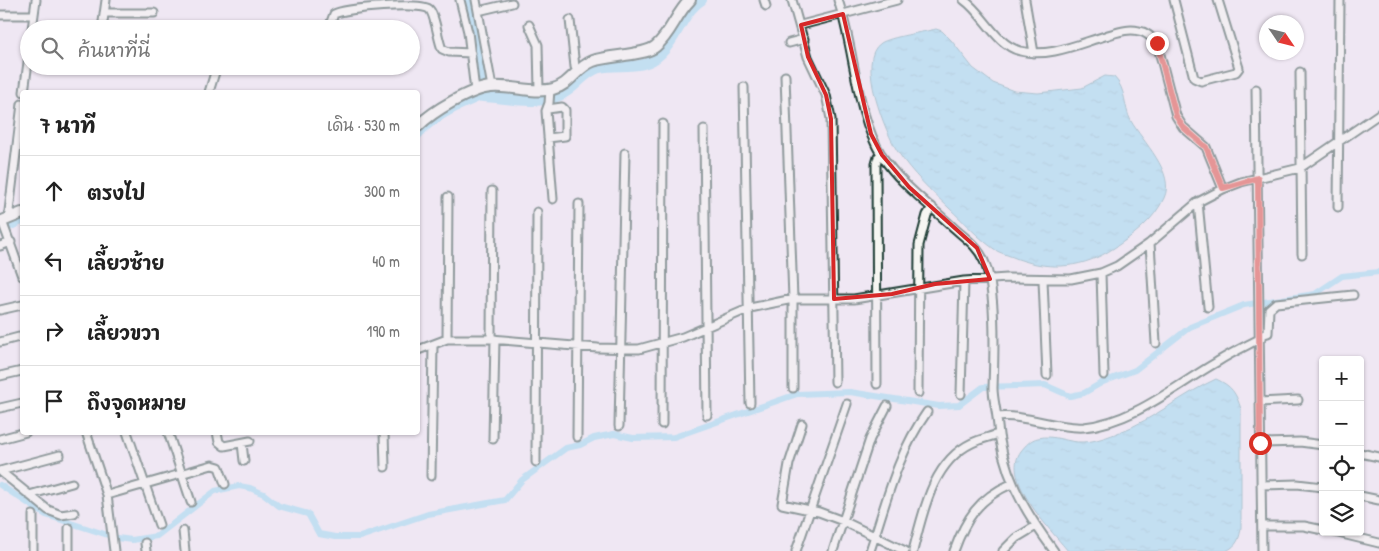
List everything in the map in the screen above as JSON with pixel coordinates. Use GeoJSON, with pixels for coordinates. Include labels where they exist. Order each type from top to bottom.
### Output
{"type":"FeatureCollection","features":[{"type":"Feature","properties":{"kind":"street"},"geometry":{"type":"LineString","coordinates":[[33,20],[36,0]]}},
{"type":"Feature","properties":{"kind":"street"},"geometry":{"type":"LineString","coordinates":[[103,20],[106,0]]}},
{"type":"Feature","properties":{"kind":"street"},"geometry":{"type":"LineString","coordinates":[[460,0],[471,53],[483,89]]}},
{"type":"Feature","properties":{"kind":"street"},"geometry":{"type":"LineString","coordinates":[[476,0],[483,89]]}},
{"type":"Feature","properties":{"kind":"street"},"geometry":{"type":"LineString","coordinates":[[547,98],[590,62],[652,49],[666,36],[683,7],[690,0]]}},
{"type":"Feature","properties":{"kind":"street"},"geometry":{"type":"LineString","coordinates":[[792,0],[801,25],[808,57],[826,95],[831,119],[835,382]]}},
{"type":"Feature","properties":{"kind":"street"},"geometry":{"type":"LineString","coordinates":[[838,0],[843,14],[871,134],[882,155],[909,187],[977,248],[984,261],[990,279],[995,370],[993,389],[998,434],[1011,484],[1036,526],[1054,551]]}},
{"type":"Feature","properties":{"kind":"street"},"geometry":{"type":"LineString","coordinates":[[801,25],[887,1],[897,0]]}},
{"type":"Feature","properties":{"kind":"street"},"geometry":{"type":"LineString","coordinates":[[964,0],[976,9],[1008,45],[1019,50],[1034,53],[1052,52],[1123,30],[1138,30],[1148,34],[1157,43],[1176,116],[1183,127],[1206,147],[1223,188]]}},
{"type":"Feature","properties":{"kind":"street"},"geometry":{"type":"LineString","coordinates":[[1025,0],[1034,53]]}},
{"type":"Feature","properties":{"kind":"street"},"geometry":{"type":"LineString","coordinates":[[1174,0],[1194,78],[1201,81],[1236,72],[1239,68],[1218,0]]}},
{"type":"Feature","properties":{"kind":"street"},"geometry":{"type":"LineString","coordinates":[[1338,207],[1340,0]]}},
{"type":"Feature","properties":{"kind":"street"},"geometry":{"type":"LineString","coordinates":[[478,11],[512,3]]}},
{"type":"Feature","properties":{"kind":"street"},"geometry":{"type":"LineString","coordinates":[[332,20],[334,14],[344,10],[392,6],[426,7],[432,12],[442,49],[449,52],[471,53]]}},
{"type":"Feature","properties":{"kind":"street"},"geometry":{"type":"LineString","coordinates":[[104,13],[154,13]]}},
{"type":"Feature","properties":{"kind":"street"},"geometry":{"type":"LineString","coordinates":[[0,16],[34,15]]}},
{"type":"Feature","properties":{"kind":"street"},"geometry":{"type":"LineString","coordinates":[[570,20],[575,66],[578,71]]}},
{"type":"Feature","properties":{"kind":"street"},"geometry":{"type":"LineString","coordinates":[[529,25],[538,44],[547,98],[553,199]]}},
{"type":"Feature","properties":{"kind":"street"},"geometry":{"type":"LineString","coordinates":[[789,44],[804,40]]}},
{"type":"Feature","properties":{"kind":"street"},"geometry":{"type":"LineString","coordinates":[[1300,72],[1302,254]]}},
{"type":"Feature","properties":{"kind":"street"},"geometry":{"type":"LineString","coordinates":[[24,90],[26,75]]}},
{"type":"Feature","properties":{"kind":"street"},"geometry":{"type":"LineString","coordinates":[[210,90],[214,75]]}},
{"type":"Feature","properties":{"kind":"street"},"geometry":{"type":"LineString","coordinates":[[785,76],[793,299],[793,388]]}},
{"type":"Feature","properties":{"kind":"street"},"geometry":{"type":"LineString","coordinates":[[744,87],[750,308],[750,403]]}},
{"type":"Feature","properties":{"kind":"street"},"geometry":{"type":"LineString","coordinates":[[420,124],[427,117],[483,89],[547,98],[562,107],[565,110],[565,136],[548,138]]}},
{"type":"Feature","properties":{"kind":"street"},"geometry":{"type":"LineString","coordinates":[[1256,89],[1261,337],[1262,551]]}},
{"type":"Feature","properties":{"kind":"street"},"geometry":{"type":"LineString","coordinates":[[420,349],[447,339],[493,339],[639,349],[663,344],[750,308],[793,299],[877,296],[964,281],[990,279],[1071,279],[1101,273],[1117,266],[1150,243],[1198,202],[1223,188],[1300,168],[1379,114]]}},
{"type":"Feature","properties":{"kind":"street"},"geometry":{"type":"LineString","coordinates":[[18,214],[9,211],[20,120]]}},
{"type":"Feature","properties":{"kind":"street"},"geometry":{"type":"LineString","coordinates":[[662,424],[663,124]]}},
{"type":"Feature","properties":{"kind":"street"},"geometry":{"type":"LineString","coordinates":[[704,129],[707,415]]}},
{"type":"Feature","properties":{"kind":"street"},"geometry":{"type":"LineString","coordinates":[[619,426],[625,153]]}},
{"type":"Feature","properties":{"kind":"street"},"geometry":{"type":"LineString","coordinates":[[877,384],[876,164],[878,158],[882,155]]}},
{"type":"Feature","properties":{"kind":"street"},"geometry":{"type":"LineString","coordinates":[[492,191],[493,439]]}},
{"type":"Feature","properties":{"kind":"street"},"geometry":{"type":"LineString","coordinates":[[447,339],[448,197]]}},
{"type":"Feature","properties":{"kind":"street"},"geometry":{"type":"LineString","coordinates":[[1198,202],[1208,307]]}},
{"type":"Feature","properties":{"kind":"street"},"geometry":{"type":"LineString","coordinates":[[577,437],[579,204]]}},
{"type":"Feature","properties":{"kind":"street"},"geometry":{"type":"LineString","coordinates":[[918,393],[919,245],[925,221],[932,207]]}},
{"type":"Feature","properties":{"kind":"street"},"geometry":{"type":"LineString","coordinates":[[536,462],[537,212]]}},
{"type":"Feature","properties":{"kind":"street"},"geometry":{"type":"LineString","coordinates":[[18,214],[4,226],[20,270]]}},
{"type":"Feature","properties":{"kind":"street"},"geometry":{"type":"LineString","coordinates":[[0,246],[11,242]]}},
{"type":"Feature","properties":{"kind":"street"},"geometry":{"type":"LineString","coordinates":[[1150,243],[1156,343]]}},
{"type":"Feature","properties":{"kind":"street"},"geometry":{"type":"LineString","coordinates":[[1101,273],[1104,375]]}},
{"type":"Feature","properties":{"kind":"street"},"geometry":{"type":"LineString","coordinates":[[1043,280],[1047,375]]}},
{"type":"Feature","properties":{"kind":"street"},"geometry":{"type":"LineString","coordinates":[[961,394],[964,281]]}},
{"type":"Feature","properties":{"kind":"street"},"geometry":{"type":"LineString","coordinates":[[997,417],[1013,415],[1070,426],[1094,425],[1147,405],[1218,361],[1268,333],[1270,309],[1276,302],[1353,295]]}},
{"type":"Feature","properties":{"kind":"street"},"geometry":{"type":"LineString","coordinates":[[0,310],[20,305]]}},
{"type":"Feature","properties":{"kind":"street"},"geometry":{"type":"LineString","coordinates":[[0,342],[19,337]]}},
{"type":"Feature","properties":{"kind":"street"},"geometry":{"type":"LineString","coordinates":[[431,476],[433,345]]}},
{"type":"Feature","properties":{"kind":"street"},"geometry":{"type":"LineString","coordinates":[[0,376],[20,371]]}},
{"type":"Feature","properties":{"kind":"street"},"geometry":{"type":"LineString","coordinates":[[1260,402],[1298,400]]}},
{"type":"Feature","properties":{"kind":"street"},"geometry":{"type":"LineString","coordinates":[[0,408],[20,403]]}},
{"type":"Feature","properties":{"kind":"street"},"geometry":{"type":"LineString","coordinates":[[796,551],[847,404]]}},
{"type":"Feature","properties":{"kind":"street"},"geometry":{"type":"LineString","coordinates":[[833,551],[870,439],[887,406]]}},
{"type":"Feature","properties":{"kind":"street"},"geometry":{"type":"LineString","coordinates":[[870,551],[900,459],[910,436],[927,412]]}},
{"type":"Feature","properties":{"kind":"street"},"geometry":{"type":"LineString","coordinates":[[802,424],[789,464],[782,504],[810,510],[843,521],[905,551]]}},
{"type":"Feature","properties":{"kind":"street"},"geometry":{"type":"LineString","coordinates":[[0,439],[20,434]]}},
{"type":"Feature","properties":{"kind":"street"},"geometry":{"type":"LineString","coordinates":[[913,551],[927,498],[938,476],[952,458],[971,444],[998,434]]}},
{"type":"Feature","properties":{"kind":"street"},"geometry":{"type":"LineString","coordinates":[[87,435],[107,494],[114,551]]}},
{"type":"Feature","properties":{"kind":"street"},"geometry":{"type":"LineString","coordinates":[[128,435],[159,525]]}},
{"type":"Feature","properties":{"kind":"street"},"geometry":{"type":"LineString","coordinates":[[169,435],[191,502]]}},
{"type":"Feature","properties":{"kind":"street"},"geometry":{"type":"LineString","coordinates":[[218,435],[222,446],[250,441]]}},
{"type":"Feature","properties":{"kind":"street"},"geometry":{"type":"LineString","coordinates":[[384,435],[385,467]]}},
{"type":"Feature","properties":{"kind":"street"},"geometry":{"type":"LineString","coordinates":[[1260,443],[1300,442],[1319,444]]}},
{"type":"Feature","properties":{"kind":"street"},"geometry":{"type":"LineString","coordinates":[[242,443],[244,461]]}},
{"type":"Feature","properties":{"kind":"street"},"geometry":{"type":"LineString","coordinates":[[1364,454],[1379,457]]}},
{"type":"Feature","properties":{"kind":"street"},"geometry":{"type":"LineString","coordinates":[[0,471],[60,455]]}},
{"type":"Feature","properties":{"kind":"street"},"geometry":{"type":"LineString","coordinates":[[107,494],[144,485],[212,464],[219,467],[225,484]]}},
{"type":"Feature","properties":{"kind":"street"},"geometry":{"type":"LineString","coordinates":[[0,471],[48,510],[61,515],[74,513]]}},
{"type":"Feature","properties":{"kind":"street"},"geometry":{"type":"LineString","coordinates":[[29,494],[72,483]]}},
{"type":"Feature","properties":{"kind":"street"},"geometry":{"type":"LineString","coordinates":[[954,551],[965,525],[983,500],[993,492],[1011,484]]}},
{"type":"Feature","properties":{"kind":"street"},"geometry":{"type":"LineString","coordinates":[[1261,485],[1297,484],[1319,487]]}},
{"type":"Feature","properties":{"kind":"street"},"geometry":{"type":"LineString","coordinates":[[1364,497],[1379,500]]}},
{"type":"Feature","properties":{"kind":"street"},"geometry":{"type":"LineString","coordinates":[[33,514],[33,551]]}},
{"type":"Feature","properties":{"kind":"street"},"geometry":{"type":"LineString","coordinates":[[1003,551],[1016,538],[1036,526]]}},
{"type":"Feature","properties":{"kind":"street"},"geometry":{"type":"LineString","coordinates":[[1262,526],[1304,526],[1319,529]]}},
{"type":"Feature","properties":{"kind":"street"},"geometry":{"type":"LineString","coordinates":[[69,528],[69,551]]}},
{"type":"Feature","properties":{"kind":"street"},"geometry":{"type":"LineString","coordinates":[[183,531],[185,551]]}},
{"type":"Feature","properties":{"kind":"street"},"geometry":{"type":"LineString","coordinates":[[1352,536],[1379,542]]}},
{"type":"Feature","properties":{"kind":"street"},"geometry":{"type":"LineString","coordinates":[[145,543],[146,551]]}},
{"type":"Feature","properties":{"kind":"highlighted area"},"geometry":{"type":"Polygon","coordinates":[[[843,14],[871,134],[882,155],[909,187],[977,248],[990,279],[935,284],[892,294],[834,299],[831,119],[826,95],[808,57],[801,25],[843,14]]]}},
{"type":"Feature","properties":{"kind":"water"},"geometry":{"type":"Polygon","coordinates":[[[936,29],[942,31],[951,40],[973,68],[993,83],[1014,91],[1038,93],[1082,88],[1105,76],[1114,77],[1121,87],[1131,121],[1162,168],[1165,178],[1164,198],[1149,220],[1129,238],[1103,255],[1068,266],[1043,265],[1018,259],[997,251],[978,236],[909,167],[893,143],[880,114],[875,97],[871,64],[874,52],[881,43],[936,29]]]}},
{"type":"Feature","properties":{"kind":"water"},"geometry":{"type":"Polygon","coordinates":[[[1216,379],[1226,384],[1233,391],[1241,409],[1241,527],[1239,538],[1235,544],[1226,551],[1068,551],[1040,518],[1022,489],[1017,475],[1016,462],[1021,451],[1028,443],[1038,438],[1087,442],[1112,435],[1133,427],[1216,379]]]}},
{"type":"Feature","properties":{"kind":"waterway"},"geometry":{"type":"LineString","coordinates":[[468,0],[483,97],[522,101],[542,101],[559,96],[570,90],[593,70],[599,68],[639,65],[654,60],[667,48],[695,5],[702,0]]}},
{"type":"Feature","properties":{"kind":"waterway"},"geometry":{"type":"LineString","coordinates":[[420,135],[440,118],[483,97]]}},
{"type":"Feature","properties":{"kind":"waterway"},"geometry":{"type":"LineString","coordinates":[[0,232],[20,223]]}},
{"type":"Feature","properties":{"kind":"waterway"},"geometry":{"type":"LineString","coordinates":[[0,485],[46,515],[117,538],[132,540],[157,536],[215,491],[239,486],[264,494],[279,506],[308,514],[319,534],[335,537],[360,537],[428,514],[505,500],[522,480],[566,448],[580,445],[594,438],[614,434],[633,438],[674,437],[797,394],[850,392],[939,406],[959,405],[983,387],[1045,385],[1070,396],[1084,393],[1103,382],[1135,370],[1190,327],[1244,305],[1315,294],[1342,276],[1379,272]]}},
{"type":"Feature","properties":{"kind":"route"},"geometry":{"type":"LineString","coordinates":[[1157,43],[1168,78],[1176,116],[1183,127],[1206,147],[1223,188],[1258,178],[1261,335],[1260,443]]}}]}
